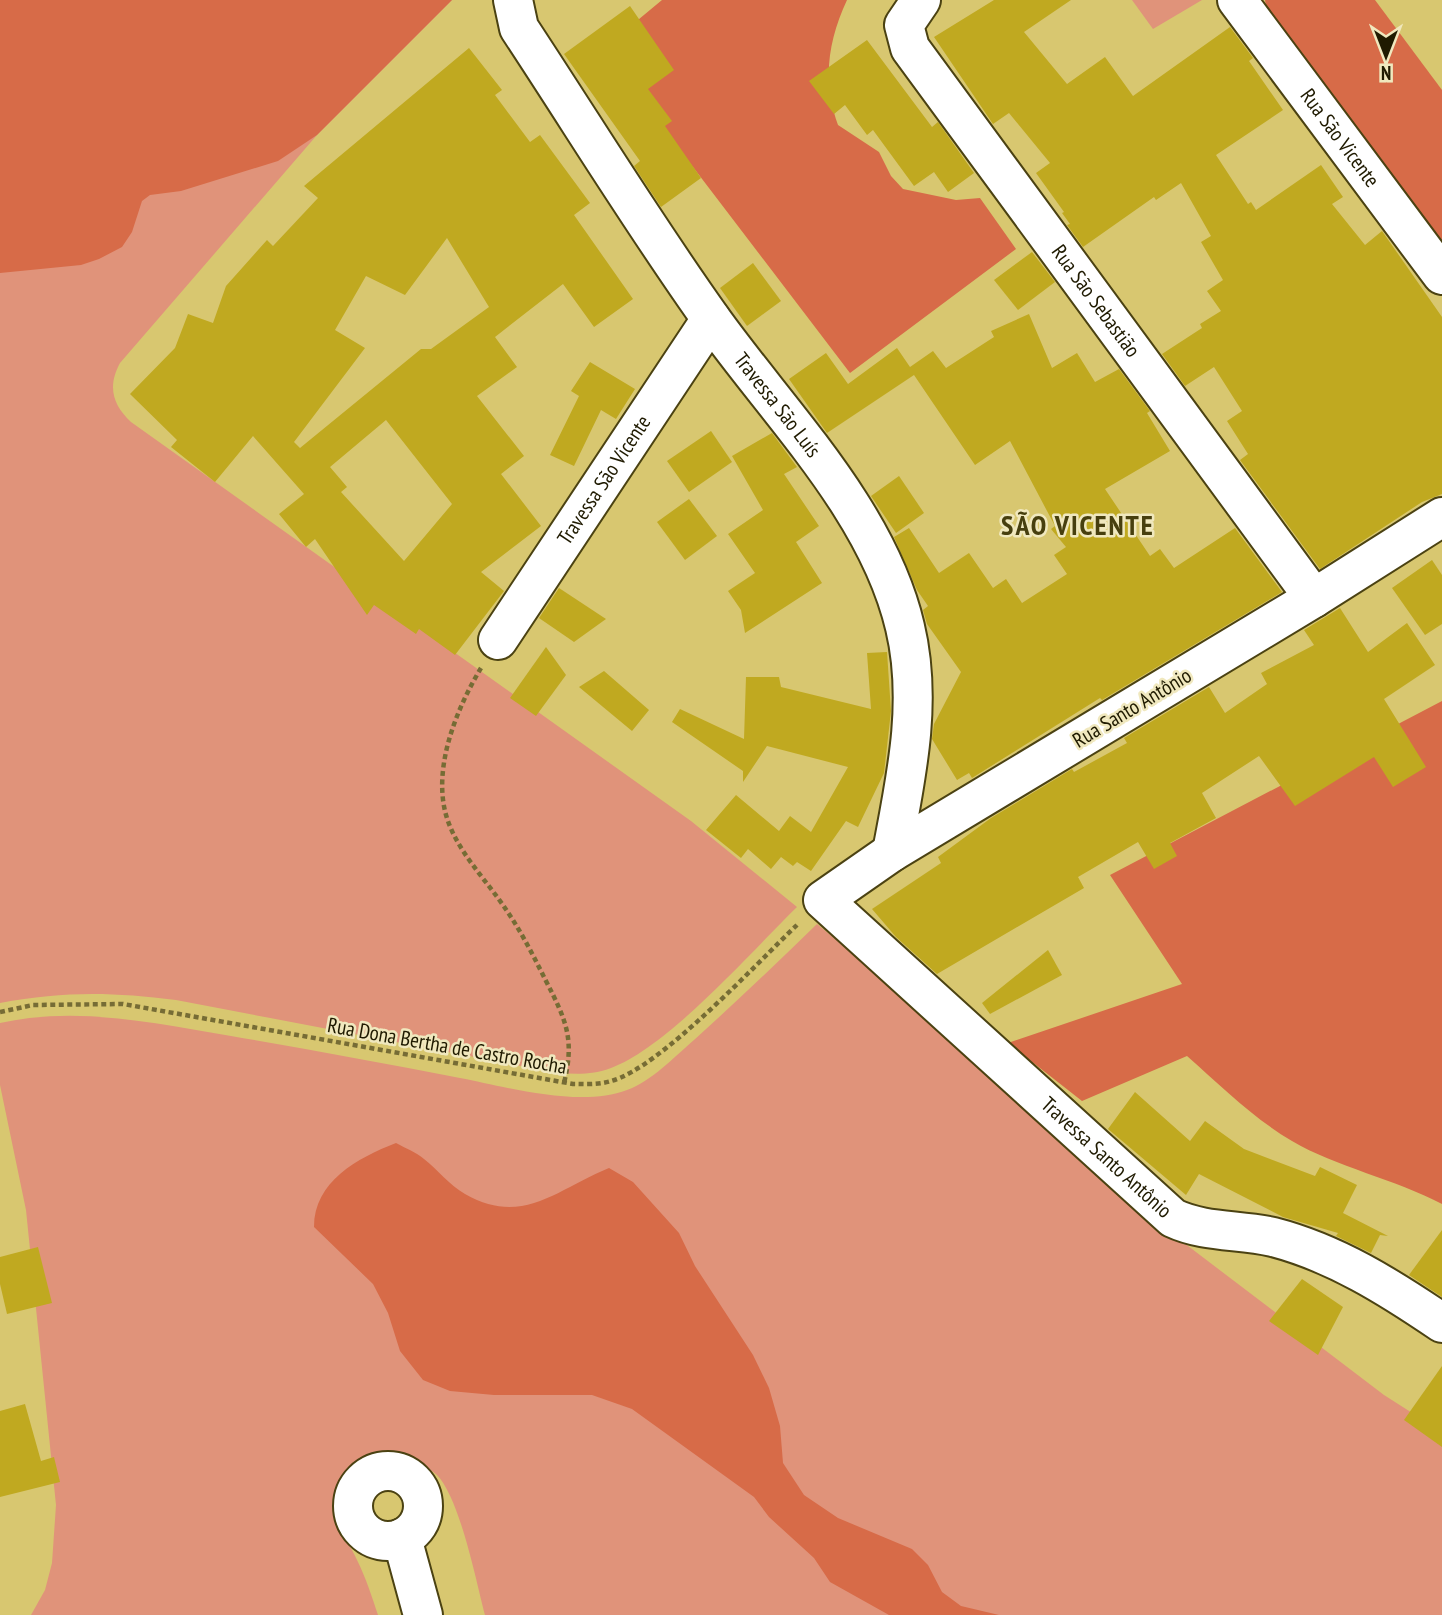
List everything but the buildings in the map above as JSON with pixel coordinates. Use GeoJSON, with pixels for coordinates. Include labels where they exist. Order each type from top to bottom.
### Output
{"type":"FeatureCollection","features":[{"type":"Feature","properties":{"kind":"street","name":"Travessa São Luís"},"geometry":{"type":"LineString","coordinates":[[513,0],[514,16],[519,28],[711,319],[861,519],[882,556],[906,629],[913,712],[910,757],[892,852]]}},
{"type":"Feature","properties":{"kind":"street","name":"Rua São Sebastião"},"geometry":{"type":"LineString","coordinates":[[920,0],[904,25],[910,48],[1314,598]]}},
{"type":"Feature","properties":{"kind":"street","name":"Rua São Vicente"},"geometry":{"type":"LineString","coordinates":[[1237,0],[1442,275]]}},
{"type":"Feature","properties":{"kind":"street","name":"Travessa São Vicente"},"geometry":{"type":"LineString","coordinates":[[498,640],[711,319]]}},
{"type":"Feature","properties":{"kind":"street","name":"Rua Santo Antônio"},"geometry":{"type":"LineString","coordinates":[[823,900],[892,852],[1314,598],[1442,517]]}},
{"type":"Feature","properties":{"kind":"street","name":"Travessa Santo Antônio"},"geometry":{"type":"LineString","coordinates":[[823,900],[1173,1219],[1194,1228],[1269,1236],[1308,1247],[1348,1265],[1442,1323]]}},
{"type":"Feature","properties":{"kind":"street"},"geometry":{"type":"LineString","coordinates":[[402,1538],[423,1615]]}},
{"type":"Feature","properties":{"kind":"path"},"geometry":{"type":"LineString","coordinates":[[498,640],[472,683],[449,744],[441,778],[445,812],[460,844],[526,942],[559,1006],[569,1029],[571,1049],[564,1083]]}},
{"type":"Feature","properties":{"kind":"path","name":"Rua Dona Bertha de Castro Rocha"},"geometry":{"type":"LineString","coordinates":[[0,1012],[33,1005],[123,1004],[564,1083],[592,1084],[612,1081],[637,1068],[694,1024],[823,900]]}},
{"type":"Feature","properties":{"kind":"shaded area"},"geometry":{"type":"Polygon","coordinates":[[[0,0],[452,0],[317,135],[120,363],[114,380],[114,395],[120,409],[131,422],[691,821],[797,907],[683,1020],[633,1057],[598,1072],[558,1073],[176,1000],[88,994],[45,996],[0,1003],[0,0]]]}},
{"type":"Feature","properties":{"kind":"shaded area"},"geometry":{"type":"Polygon","coordinates":[[[0,0],[452,0],[317,135],[278,161],[181,191],[150,195],[142,201],[132,232],[122,247],[99,259],[81,265],[0,273],[0,0]]]}},
{"type":"Feature","properties":{"kind":"shaded area"},"geometry":{"type":"Polygon","coordinates":[[[662,0],[847,0],[835,31],[829,61],[830,93],[838,125],[879,152],[891,176],[903,189],[956,200],[980,198],[1016,249],[850,373],[603,49],[662,0]]]}},
{"type":"Feature","properties":{"kind":"shaded area"},"geometry":{"type":"Polygon","coordinates":[[[1132,0],[1202,0],[1153,29],[1132,0]]]}},
{"type":"Feature","properties":{"kind":"shaded area"},"geometry":{"type":"Polygon","coordinates":[[[1265,0],[1375,0],[1442,90],[1442,261],[1269,25],[1265,0]]]}},
{"type":"Feature","properties":{"kind":"shaded area"},"geometry":{"type":"Polygon","coordinates":[[[1442,701],[1442,1204],[1327,1158],[1292,1141],[1251,1112],[1187,1056],[1082,1101],[1008,1043],[1182,984],[1110,875],[1442,701]]]}},
{"type":"Feature","properties":{"kind":"shaded area"},"geometry":{"type":"Polygon","coordinates":[[[817,924],[950,1033],[1171,1233],[1384,1395],[1442,1432],[1442,1615],[485,1615],[460,1521],[445,1487],[437,1475],[424,1466],[399,1457],[383,1456],[362,1460],[351,1467],[339,1481],[334,1500],[337,1522],[354,1553],[378,1615],[31,1615],[45,1590],[52,1563],[56,1505],[26,1210],[0,1085],[0,1023],[58,1016],[116,1018],[288,1046],[544,1094],[588,1097],[608,1095],[636,1086],[662,1068],[817,924]]]}},
{"type":"Feature","properties":{"kind":"shaded area"},"geometry":{"type":"Polygon","coordinates":[[[396,1143],[421,1157],[465,1194],[505,1207],[539,1201],[609,1168],[633,1182],[679,1233],[695,1266],[753,1355],[769,1388],[780,1426],[783,1463],[804,1495],[838,1518],[912,1549],[928,1565],[942,1592],[961,1606],[999,1615],[889,1615],[830,1582],[814,1558],[769,1517],[754,1497],[632,1409],[592,1395],[494,1395],[450,1391],[423,1380],[400,1351],[388,1313],[373,1284],[314,1227],[321,1197],[340,1174],[367,1156],[396,1143]]]}},
{"type":"Feature","properties":{"kind":"district","name":"SÃO VICENTE"},"geometry":{"type":"Point","coordinates":[1078,525]}}]}
